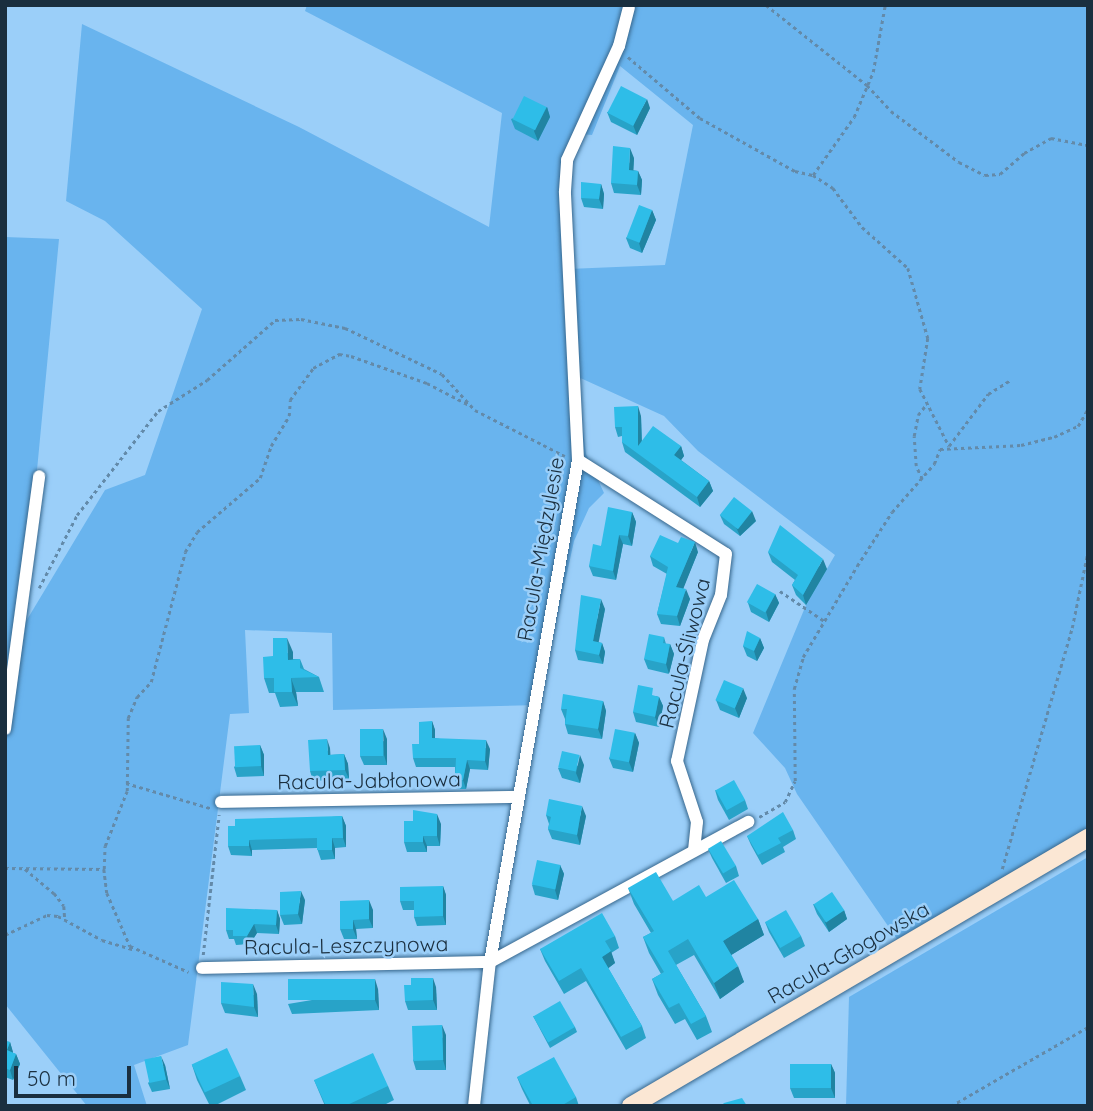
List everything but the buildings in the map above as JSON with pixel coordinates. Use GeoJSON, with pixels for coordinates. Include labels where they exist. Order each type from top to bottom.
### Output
{"type":"FeatureCollection","features":[{"type":"Feature","properties":{"kind":"street","name":"Racula-Międzylesie"},"geometry":{"type":"LineString","coordinates":[[474,1106],[490,962],[578,460],[566,171],[573,143],[619,46],[629,7]]}},
{"type":"Feature","properties":{"kind":"street","name":"Racula-Śliwowa"},"geometry":{"type":"LineString","coordinates":[[578,460],[726,554],[721,595],[703,640],[677,761],[697,822],[694,850]]}},
{"type":"Feature","properties":{"kind":"street"},"geometry":{"type":"LineString","coordinates":[[5,729],[23,611],[39,476]]}},
{"type":"Feature","properties":{"kind":"street","name":"Racula-Jabłonowa"},"geometry":{"type":"LineString","coordinates":[[220,806],[517,797]]}},
{"type":"Feature","properties":{"kind":"street"},"geometry":{"type":"LineString","coordinates":[[490,962],[748,822]]}},
{"type":"Feature","properties":{"kind":"street","name":"Racula-Głogowska"},"geometry":{"type":"LineString","coordinates":[[631,1106],[1088,838]]}},
{"type":"Feature","properties":{"kind":"street","name":"Racula-Leszczynowa"},"geometry":{"type":"LineString","coordinates":[[202,968],[490,962]]}},
{"type":"Feature","properties":{"kind":"path"},"geometry":{"type":"LineString","coordinates":[[766,5],[867,85],[891,111],[959,162],[985,175],[1000,174],[1024,153],[1051,138],[1088,145]]}},
{"type":"Feature","properties":{"kind":"path"},"geometry":{"type":"LineString","coordinates":[[813,175],[854,117],[867,85],[885,5]]}},
{"type":"Feature","properties":{"kind":"path"},"geometry":{"type":"LineString","coordinates":[[619,46],[632,63],[699,118],[796,171],[813,175],[833,188],[862,227],[908,268],[928,338],[920,389],[925,405],[949,446]]}},
{"type":"Feature","properties":{"kind":"path"},"geometry":{"type":"LineString","coordinates":[[23,611],[78,515],[158,411],[207,380],[275,320],[301,319],[345,328],[442,374],[471,406]]}},
{"type":"Feature","properties":{"kind":"path"},"geometry":{"type":"LineString","coordinates":[[1088,350],[1088,383]]}},
{"type":"Feature","properties":{"kind":"path"},"geometry":{"type":"LineString","coordinates":[[137,951],[114,915],[104,869],[105,846],[126,783],[125,744],[131,708],[151,682],[185,552],[197,532],[260,478],[271,446],[289,416],[290,400],[313,368],[339,354],[367,360],[427,383],[544,448],[578,460]]}},
{"type":"Feature","properties":{"kind":"path"},"geometry":{"type":"LineString","coordinates":[[949,446],[988,394],[1010,380]]}},
{"type":"Feature","properties":{"kind":"path"},"geometry":{"type":"LineString","coordinates":[[922,479],[916,466],[914,436],[918,415],[925,405]]}},
{"type":"Feature","properties":{"kind":"path"},"geometry":{"type":"LineString","coordinates":[[748,822],[785,802],[795,781],[798,670],[892,512],[922,479],[940,449],[949,446],[1021,444],[1054,437],[1078,426],[1088,409]]}},
{"type":"Feature","properties":{"kind":"path"},"geometry":{"type":"LineString","coordinates":[[995,892],[1072,628],[1088,551]]}},
{"type":"Feature","properties":{"kind":"path"},"geometry":{"type":"LineString","coordinates":[[780,591],[826,622]]}},
{"type":"Feature","properties":{"kind":"path"},"geometry":{"type":"LineString","coordinates":[[5,935],[47,915],[65,919],[102,940],[190,973],[202,968],[220,806],[126,783]]}},
{"type":"Feature","properties":{"kind":"path"},"geometry":{"type":"LineString","coordinates":[[5,868],[104,869]]}},
{"type":"Feature","properties":{"kind":"path"},"geometry":{"type":"LineString","coordinates":[[24,869],[54,893],[64,906],[65,919]]}},
{"type":"Feature","properties":{"kind":"path"},"geometry":{"type":"LineString","coordinates":[[951,1106],[1088,1027]]}},
{"type":"Feature","properties":{"kind":"shaded area"},"geometry":{"type":"Polygon","coordinates":[[[307,5],[1088,5],[1088,828],[897,939],[797,794],[785,768],[753,733],[806,605],[835,555],[698,451],[664,416],[576,376],[586,454],[604,493],[589,508],[574,541],[538,705],[333,710],[332,633],[245,630],[249,713],[230,714],[188,1045],[134,1065],[147,1106],[87,1106],[5,1004],[5,237],[59,239],[22,628],[105,490],[145,475],[202,309],[105,221],[66,201],[82,24],[299,127],[489,227],[502,113],[305,11],[307,5]],[[620,66],[592,135],[580,134],[568,165],[568,269],[665,265],[693,125],[620,66]]]}},
{"type":"Feature","properties":{"kind":"shaded area"},"geometry":{"type":"Polygon","coordinates":[[[1088,857],[1088,1106],[846,1106],[849,997],[1088,857]]]}}]}
